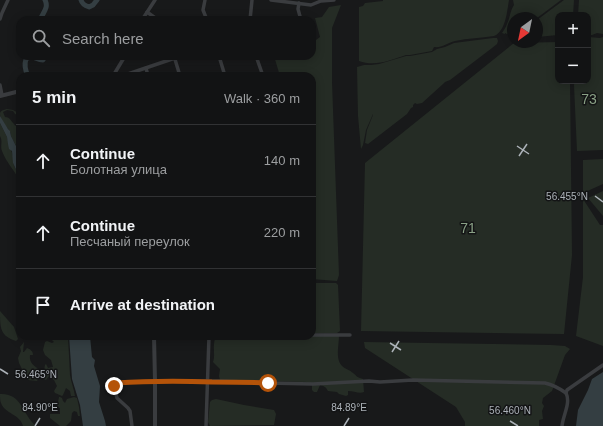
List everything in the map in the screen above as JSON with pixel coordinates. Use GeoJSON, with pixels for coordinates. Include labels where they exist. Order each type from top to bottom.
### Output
{"type":"FeatureCollection","features":[{"type":"Feature","properties":{"kind":"street"},"geometry":{"type":"LineString","coordinates":[[0,19],[8,0]]}},
{"type":"Feature","properties":{"kind":"street"},"geometry":{"type":"LineString","coordinates":[[144,16],[156,0]]}},
{"type":"Feature","properties":{"kind":"street"},"geometry":{"type":"LineString","coordinates":[[205,0],[204,10],[206,16]]}},
{"type":"Feature","properties":{"kind":"street"},"geometry":{"type":"LineString","coordinates":[[250,16],[252,0]]}},
{"type":"Feature","properties":{"kind":"street"},"geometry":{"type":"LineString","coordinates":[[271,0],[311,5],[321,1],[334,0]]}},
{"type":"Feature","properties":{"kind":"street"},"geometry":{"type":"LineString","coordinates":[[299,3],[298,9],[300,16]]}},
{"type":"Feature","properties":{"kind":"street"},"geometry":{"type":"LineString","coordinates":[[147,12],[152,16]]}},
{"type":"Feature","properties":{"kind":"street"},"geometry":{"type":"LineString","coordinates":[[115,72],[122,60]]}},
{"type":"Feature","properties":{"kind":"street"},"geometry":{"type":"LineString","coordinates":[[134,72],[166,60]]}},
{"type":"Feature","properties":{"kind":"street"},"geometry":{"type":"LineString","coordinates":[[175,60],[179,72]]}},
{"type":"Feature","properties":{"kind":"street"},"geometry":{"type":"LineString","coordinates":[[220,60],[224,72]]}},
{"type":"Feature","properties":{"kind":"street"},"geometry":{"type":"LineString","coordinates":[[257,60],[262,72]]}},
{"type":"Feature","properties":{"kind":"street"},"geometry":{"type":"LineString","coordinates":[[146,68],[147,72]]}},
{"type":"Feature","properties":{"kind":"street"},"geometry":{"type":"LineString","coordinates":[[0,85],[1,96],[16,92]]}},
{"type":"Feature","properties":{"kind":"street"},"geometry":{"type":"LineString","coordinates":[[316,334],[350,335]]}},
{"type":"Feature","properties":{"kind":"street"},"geometry":{"type":"LineString","coordinates":[[154,340],[156,382],[155,426]]}},
{"type":"Feature","properties":{"kind":"street"},"geometry":{"type":"LineString","coordinates":[[206,426],[209,340]]}},
{"type":"Feature","properties":{"kind":"street"},"geometry":{"type":"LineString","coordinates":[[566,393],[567,390],[603,365]]}},
{"type":"Feature","properties":{"kind":"street"},"geometry":{"type":"LineString","coordinates":[[132,426],[130,411],[117,398],[114,387],[116,383],[208,381],[313,384],[413,380],[552,384],[566,393],[568,400],[562,419],[562,426]]}},
{"type":"Feature","properties":{"kind":"green space"},"geometry":{"type":"Polygon","coordinates":[[[509,0],[507,15],[501,30],[494,36],[455,41],[442,46],[434,47],[432,51],[406,55],[383,62],[365,63],[359,61],[359,7],[363,6],[365,3],[383,1],[509,0]]]}},
{"type":"Feature","properties":{"kind":"green space"},"geometry":{"type":"Polygon","coordinates":[[[513,0],[561,0],[543,14],[543,12],[511,12],[514,5],[513,0]]]}},
{"type":"Feature","properties":{"kind":"green space"},"geometry":{"type":"Polygon","coordinates":[[[564,0],[574,0],[573,12],[555,12],[555,35],[543,36],[543,16],[564,0]]]}},
{"type":"Feature","properties":{"kind":"green space"},"geometry":{"type":"Polygon","coordinates":[[[579,0],[603,0],[603,34],[597,33],[591,35],[591,12],[578,12],[579,0]]]}},
{"type":"Feature","properties":{"kind":"green space"},"geometry":{"type":"Polygon","coordinates":[[[341,5],[332,28],[332,82],[339,275],[337,281],[316,279],[316,72],[279,72],[275,60],[316,60],[316,40],[320,37],[316,18],[322,17],[329,7],[341,5]]]}},
{"type":"Feature","properties":{"kind":"green space"},"geometry":{"type":"Polygon","coordinates":[[[507,25],[507,34],[502,33],[507,25]]]}},
{"type":"Feature","properties":{"kind":"green space","name":"73"},"geometry":{"type":"Polygon","coordinates":[[[591,37],[603,37],[603,150],[577,151],[574,85],[591,84],[591,37]]]}},
{"type":"Feature","properties":{"kind":"green space"},"geometry":{"type":"Polygon","coordinates":[[[497,38],[497,44],[450,80],[445,82],[422,103],[415,103],[407,114],[368,144],[365,143],[367,130],[373,114],[366,130],[361,149],[358,116],[357,67],[379,64],[406,56],[432,52],[454,43],[497,38]]]}},
{"type":"Feature","properties":{"kind":"green space","name":"71"},"geometry":{"type":"Polygon","coordinates":[[[543,42],[555,42],[555,84],[570,84],[572,255],[564,334],[361,331],[365,163],[508,48],[543,48],[543,42]]]}},
{"type":"Feature","properties":{"kind":"green space"},"geometry":{"type":"Polygon","coordinates":[[[7,109],[16,112],[16,114],[13,111],[7,110],[3,112],[5,117],[9,118],[16,126],[16,145],[0,116],[2,110],[7,109]]]}},
{"type":"Feature","properties":{"kind":"green space"},"geometry":{"type":"Polygon","coordinates":[[[0,123],[7,137],[13,156],[16,174],[2,151],[0,123]]]}},
{"type":"Feature","properties":{"kind":"green space"},"geometry":{"type":"Polygon","coordinates":[[[603,159],[603,184],[583,193],[583,160],[603,159]]]}},
{"type":"Feature","properties":{"kind":"green space"},"geometry":{"type":"Polygon","coordinates":[[[603,191],[603,216],[588,198],[603,191]]]}},
{"type":"Feature","properties":{"kind":"green space"},"geometry":{"type":"Polygon","coordinates":[[[583,199],[600,225],[603,225],[603,346],[576,336],[583,277],[583,199]]]}},
{"type":"Feature","properties":{"kind":"green space"},"geometry":{"type":"Polygon","coordinates":[[[316,283],[336,283],[338,285],[340,331],[337,333],[316,333],[316,283]]]}},
{"type":"Feature","properties":{"kind":"green space"},"geometry":{"type":"Polygon","coordinates":[[[0,311],[14,327],[16,341],[4,334],[0,322],[0,311]]]}},
{"type":"Feature","properties":{"kind":"green space"},"geometry":{"type":"Polygon","coordinates":[[[316,336],[339,336],[338,356],[340,363],[357,377],[363,379],[364,392],[360,393],[348,391],[348,395],[346,396],[337,392],[328,391],[325,387],[320,385],[317,392],[314,392],[312,390],[312,385],[306,382],[220,380],[220,369],[213,362],[215,340],[316,340],[316,336]]]}},
{"type":"Feature","properties":{"kind":"green space"},"geometry":{"type":"Polygon","coordinates":[[[52,340],[68,340],[70,375],[75,396],[71,396],[70,391],[66,388],[62,396],[55,393],[54,391],[57,386],[54,380],[49,376],[46,380],[44,379],[43,376],[45,365],[46,364],[48,368],[53,367],[51,360],[45,355],[43,350],[45,342],[54,342],[52,340]]]}},
{"type":"Feature","properties":{"kind":"green space"},"geometry":{"type":"Polygon","coordinates":[[[24,342],[23,352],[27,348],[31,350],[33,355],[30,355],[31,362],[40,370],[37,381],[28,380],[31,375],[25,375],[19,363],[18,358],[21,351],[20,347],[24,342]]]}},
{"type":"Feature","properties":{"kind":"green space"},"geometry":{"type":"Polygon","coordinates":[[[364,342],[551,345],[565,346],[570,349],[565,355],[552,391],[543,398],[543,419],[539,420],[539,426],[465,426],[465,422],[456,407],[365,348],[364,342]]]}},
{"type":"Feature","properties":{"kind":"green space"},"geometry":{"type":"Polygon","coordinates":[[[0,394],[13,397],[21,405],[36,426],[23,426],[19,419],[3,407],[0,401],[0,394]]]}},
{"type":"Feature","properties":{"kind":"green space"},"geometry":{"type":"Polygon","coordinates":[[[59,397],[62,398],[65,403],[67,399],[74,397],[77,398],[80,416],[78,416],[77,412],[74,411],[72,413],[71,421],[66,426],[60,426],[50,418],[50,414],[60,414],[60,408],[57,407],[59,397]]]}},
{"type":"Feature","properties":{"kind":"green space"},"geometry":{"type":"Polygon","coordinates":[[[216,399],[274,410],[276,414],[274,425],[210,426],[208,422],[210,402],[216,399]]]}},
{"type":"Feature","properties":{"kind":"shaded area"},"geometry":{"type":"Polygon","coordinates":[[[0,116],[10,131],[16,146],[16,169],[13,163],[12,151],[9,149],[7,137],[0,123],[0,116]]]}},
{"type":"Feature","properties":{"kind":"shaded area"},"geometry":{"type":"Polygon","coordinates":[[[69,340],[90,340],[92,357],[95,360],[94,366],[100,386],[99,402],[106,426],[83,426],[80,405],[72,379],[69,340]]]}},
{"type":"Feature","properties":{"kind":"shaded area"},"geometry":{"type":"Polygon","coordinates":[[[603,372],[603,426],[576,426],[578,410],[592,379],[603,372]]]}},
{"type":"Feature","properties":{"kind":"waterway"},"geometry":{"type":"LineString","coordinates":[[42,16],[46,8],[45,0]]}},
{"type":"Feature","properties":{"kind":"waterway"},"geometry":{"type":"LineString","coordinates":[[81,0],[83,4],[89,7],[97,0]]}},
{"type":"Feature","properties":{"kind":"waterway"},"geometry":{"type":"LineString","coordinates":[[26,60],[26,72]]}},
{"type":"Feature","properties":{"kind":"route"},"geometry":{"type":"LineString","coordinates":[[114,386],[116,383],[156,382],[222,381],[268,383]]}}]}
